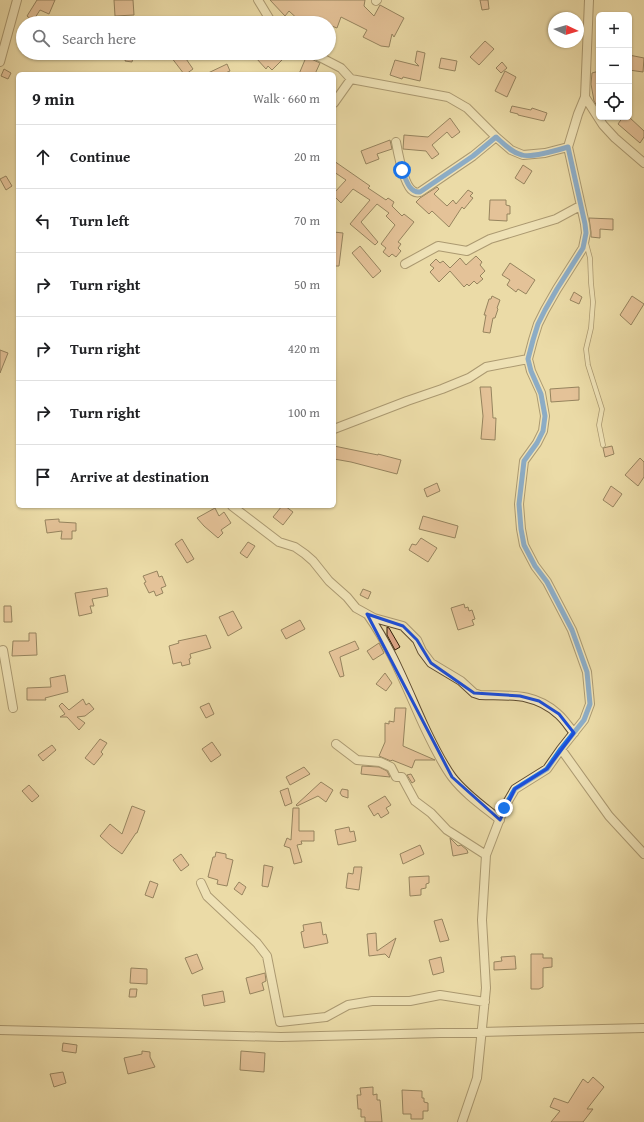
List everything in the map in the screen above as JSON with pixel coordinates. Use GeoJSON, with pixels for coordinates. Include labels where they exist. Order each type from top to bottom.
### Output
{"type":"FeatureCollection","features":[{"type":"Feature","properties":{"kind":"street"},"geometry":{"type":"LineString","coordinates":[[0,62],[17,0]]}},
{"type":"Feature","properties":{"kind":"street"},"geometry":{"type":"LineString","coordinates":[[258,0],[268,16]]}},
{"type":"Feature","properties":{"kind":"street"},"geometry":{"type":"LineString","coordinates":[[462,1122],[477,1078],[485,1002],[486,988],[482,920],[486,855],[504,808],[515,789],[547,769],[584,720],[590,704],[587,672],[572,630],[547,582],[535,566],[524,545],[519,504],[524,461],[537,443],[543,431],[545,416],[541,394],[531,371],[528,359],[538,324],[557,289],[583,248],[585,241],[586,233],[568,147],[585,97],[588,0]]}},
{"type":"Feature","properties":{"kind":"street"},"geometry":{"type":"LineString","coordinates":[[325,60],[340,68],[351,79],[448,97],[467,108],[511,150],[523,156],[545,153],[568,147]]}},
{"type":"Feature","properties":{"kind":"street"},"geometry":{"type":"LineString","coordinates":[[336,99],[351,79]]}},
{"type":"Feature","properties":{"kind":"street"},"geometry":{"type":"LineString","coordinates":[[585,97],[603,125],[615,138],[644,163]]}},
{"type":"Feature","properties":{"kind":"street"},"geometry":{"type":"LineString","coordinates":[[396,142],[402,170],[412,191],[416,193],[420,192],[473,156],[496,137]]}},
{"type":"Feature","properties":{"kind":"street"},"geometry":{"type":"LineString","coordinates":[[405,264],[438,246],[467,251],[490,239],[556,220],[580,206]]}},
{"type":"Feature","properties":{"kind":"street"},"geometry":{"type":"LineString","coordinates":[[336,428],[469,378],[486,366],[528,359]]}},
{"type":"Feature","properties":{"kind":"street"},"geometry":{"type":"LineString","coordinates":[[235,508],[279,542],[295,547],[305,554],[356,608],[374,618],[403,626],[417,640],[422,651],[431,664],[461,681],[474,693],[480,695],[520,696],[539,701],[559,714],[574,733]]}},
{"type":"Feature","properties":{"kind":"street"},"geometry":{"type":"LineString","coordinates":[[367,614],[380,633],[401,674],[435,749],[452,777],[466,792],[500,820]]}},
{"type":"Feature","properties":{"kind":"street"},"geometry":{"type":"LineString","coordinates":[[0,651],[3,650],[13,708]]}},
{"type":"Feature","properties":{"kind":"street"},"geometry":{"type":"LineString","coordinates":[[336,744],[357,760],[380,762],[391,767],[396,777],[402,777],[415,801],[431,813],[447,830],[486,855]]}},
{"type":"Feature","properties":{"kind":"street"},"geometry":{"type":"LineString","coordinates":[[561,749],[609,816],[644,854]]}},
{"type":"Feature","properties":{"kind":"street"},"geometry":{"type":"LineString","coordinates":[[201,883],[207,896],[257,943],[267,956],[280,1022],[326,1017],[348,1005],[372,1001],[410,1001],[440,995],[485,1002]]}},
{"type":"Feature","properties":{"kind":"street"},"geometry":{"type":"LineString","coordinates":[[0,1030],[281,1037],[644,1028]]}},
{"type":"Feature","properties":{"kind":"lane"},"geometry":{"type":"LineString","coordinates":[[585,241],[590,258],[593,302],[591,328],[586,349],[588,365],[602,409],[599,425],[603,445]]}},
{"type":"Feature","properties":{"kind":"highlighted area"},"geometry":{"type":"Polygon","coordinates":[[[367,614],[403,626],[417,640],[431,663],[474,693],[520,696],[539,701],[559,714],[574,733],[547,769],[515,789],[500,820],[452,777],[367,614]]]}},
{"type":"Feature","properties":{"kind":"building"},"geometry":{"type":"Polygon","coordinates":[[[37,0],[55,0],[49,14],[40,10],[36,16],[27,16],[37,0]]]}},
{"type":"Feature","properties":{"kind":"building"},"geometry":{"type":"Polygon","coordinates":[[[114,0],[133,0],[134,15],[115,16],[114,0]]]}},
{"type":"Feature","properties":{"kind":"building"},"geometry":{"type":"Polygon","coordinates":[[[270,0],[365,0],[364,6],[374,16],[380,5],[404,18],[394,37],[392,34],[389,47],[381,46],[363,37],[367,30],[341,17],[337,28],[336,16],[294,16],[289,11],[285,16],[270,0]]]}},
{"type":"Feature","properties":{"kind":"building"},"geometry":{"type":"Polygon","coordinates":[[[480,0],[488,0],[489,9],[482,10],[480,0]]]}},
{"type":"Feature","properties":{"kind":"building"},"geometry":{"type":"Polygon","coordinates":[[[485,41],[494,49],[479,65],[470,57],[485,41]]]}},
{"type":"Feature","properties":{"kind":"building"},"geometry":{"type":"Polygon","coordinates":[[[417,51],[425,53],[420,81],[403,77],[402,79],[390,75],[395,60],[419,66],[415,62],[417,51]]]}},
{"type":"Feature","properties":{"kind":"building"},"geometry":{"type":"Polygon","coordinates":[[[632,56],[644,58],[643,72],[632,70],[632,56]]]}},
{"type":"Feature","properties":{"kind":"building"},"geometry":{"type":"Polygon","coordinates":[[[441,58],[457,61],[455,71],[439,68],[441,58]]]}},
{"type":"Feature","properties":{"kind":"building"},"geometry":{"type":"Polygon","coordinates":[[[125,60],[132,60],[132,62],[125,60]]]}},
{"type":"Feature","properties":{"kind":"building"},"geometry":{"type":"Polygon","coordinates":[[[173,60],[187,60],[193,69],[189,72],[182,72],[173,60]]]}},
{"type":"Feature","properties":{"kind":"building"},"geometry":{"type":"Polygon","coordinates":[[[258,60],[282,60],[272,70],[268,66],[266,69],[258,60]]]}},
{"type":"Feature","properties":{"kind":"building"},"geometry":{"type":"Polygon","coordinates":[[[305,60],[313,60],[320,63],[316,72],[300,72],[305,60]]]}},
{"type":"Feature","properties":{"kind":"building"},"geometry":{"type":"Polygon","coordinates":[[[502,62],[507,68],[501,73],[496,68],[502,62]]]}},
{"type":"Feature","properties":{"kind":"building"},"geometry":{"type":"Polygon","coordinates":[[[227,64],[230,71],[228,72],[210,72],[227,64]]]}},
{"type":"Feature","properties":{"kind":"building"},"geometry":{"type":"Polygon","coordinates":[[[4,69],[11,73],[8,79],[1,76],[4,69]]]}},
{"type":"Feature","properties":{"kind":"building"},"geometry":{"type":"Polygon","coordinates":[[[505,71],[516,77],[507,97],[495,91],[505,71]]]}},
{"type":"Feature","properties":{"kind":"building"},"geometry":{"type":"Polygon","coordinates":[[[596,72],[596,104],[591,84],[592,73],[596,72]]]}},
{"type":"Feature","properties":{"kind":"building"},"geometry":{"type":"Polygon","coordinates":[[[512,106],[531,110],[532,108],[547,113],[544,121],[510,112],[512,106]]]}},
{"type":"Feature","properties":{"kind":"building"},"geometry":{"type":"Polygon","coordinates":[[[450,118],[460,132],[452,138],[447,132],[432,145],[439,154],[432,159],[426,151],[403,149],[404,135],[428,137],[450,118]]]}},
{"type":"Feature","properties":{"kind":"building"},"geometry":{"type":"Polygon","coordinates":[[[621,120],[632,120],[644,131],[644,137],[640,143],[618,124],[621,120]]]}},
{"type":"Feature","properties":{"kind":"building"},"geometry":{"type":"Polygon","coordinates":[[[390,140],[392,149],[377,154],[379,159],[366,164],[361,151],[390,140]]]}},
{"type":"Feature","properties":{"kind":"building"},"geometry":{"type":"Polygon","coordinates":[[[336,162],[370,186],[368,188],[386,200],[388,198],[394,202],[392,206],[402,216],[404,214],[414,222],[398,242],[401,244],[398,248],[401,251],[396,257],[392,254],[389,257],[383,252],[386,248],[381,244],[395,225],[386,216],[389,213],[377,204],[361,222],[378,242],[375,245],[350,224],[370,200],[353,189],[341,203],[336,198],[336,191],[346,180],[336,173],[336,162]]]}},
{"type":"Feature","properties":{"kind":"building"},"geometry":{"type":"Polygon","coordinates":[[[523,165],[532,171],[524,184],[515,178],[523,165]]]}},
{"type":"Feature","properties":{"kind":"building"},"geometry":{"type":"Polygon","coordinates":[[[6,176],[12,186],[6,190],[0,179],[6,176]]]}},
{"type":"Feature","properties":{"kind":"building"},"geometry":{"type":"Polygon","coordinates":[[[437,187],[439,189],[434,194],[447,206],[453,200],[456,204],[468,190],[473,193],[470,196],[473,198],[464,209],[462,207],[449,227],[432,211],[429,214],[416,202],[437,187]]]}},
{"type":"Feature","properties":{"kind":"building"},"geometry":{"type":"Polygon","coordinates":[[[490,200],[506,200],[506,205],[510,206],[510,214],[507,214],[507,221],[489,220],[490,200]]]}},
{"type":"Feature","properties":{"kind":"building"},"geometry":{"type":"Polygon","coordinates":[[[589,218],[613,219],[613,230],[600,229],[600,238],[591,237],[589,218]]]}},
{"type":"Feature","properties":{"kind":"building"},"geometry":{"type":"Polygon","coordinates":[[[336,232],[343,233],[339,266],[336,266],[336,232]]]}},
{"type":"Feature","properties":{"kind":"building"},"geometry":{"type":"Polygon","coordinates":[[[360,246],[381,271],[373,278],[352,253],[360,246]]]}},
{"type":"Feature","properties":{"kind":"building"},"geometry":{"type":"Polygon","coordinates":[[[476,256],[482,262],[480,265],[485,271],[480,276],[483,279],[477,284],[474,281],[469,286],[467,284],[464,287],[450,271],[439,282],[430,272],[434,268],[430,265],[436,259],[440,263],[443,261],[450,268],[460,258],[466,265],[476,256]]]}},
{"type":"Feature","properties":{"kind":"building"},"geometry":{"type":"Polygon","coordinates":[[[510,263],[535,280],[526,294],[518,289],[516,292],[507,285],[510,280],[502,275],[510,263]]]}},
{"type":"Feature","properties":{"kind":"building"},"geometry":{"type":"Polygon","coordinates":[[[574,292],[582,297],[579,304],[570,300],[574,292]]]}},
{"type":"Feature","properties":{"kind":"building"},"geometry":{"type":"Polygon","coordinates":[[[492,296],[500,300],[498,309],[495,318],[493,318],[490,333],[483,332],[486,315],[484,315],[489,299],[491,299],[492,296]]]}},
{"type":"Feature","properties":{"kind":"building"},"geometry":{"type":"Polygon","coordinates":[[[632,296],[644,304],[631,325],[620,315],[632,296]]]}},
{"type":"Feature","properties":{"kind":"building"},"geometry":{"type":"Polygon","coordinates":[[[0,350],[8,353],[0,373],[0,350]]]}},
{"type":"Feature","properties":{"kind":"building"},"geometry":{"type":"Polygon","coordinates":[[[480,387],[491,387],[493,418],[496,418],[495,440],[481,439],[483,416],[480,387]]]}},
{"type":"Feature","properties":{"kind":"building"},"geometry":{"type":"Polygon","coordinates":[[[579,387],[579,400],[551,402],[550,389],[579,387]]]}},
{"type":"Feature","properties":{"kind":"building"},"geometry":{"type":"Polygon","coordinates":[[[336,446],[401,460],[397,474],[336,459],[336,446]]]}},
{"type":"Feature","properties":{"kind":"building"},"geometry":{"type":"Polygon","coordinates":[[[612,446],[614,454],[605,457],[603,448],[612,446]]]}},
{"type":"Feature","properties":{"kind":"building"},"geometry":{"type":"Polygon","coordinates":[[[640,458],[644,462],[644,477],[638,486],[625,475],[640,458]]]}},
{"type":"Feature","properties":{"kind":"building"},"geometry":{"type":"Polygon","coordinates":[[[437,483],[440,491],[427,497],[424,489],[437,483]]]}},
{"type":"Feature","properties":{"kind":"building"},"geometry":{"type":"Polygon","coordinates":[[[611,486],[622,494],[613,507],[603,500],[611,486]]]}},
{"type":"Feature","properties":{"kind":"building"},"geometry":{"type":"Polygon","coordinates":[[[215,508],[219,516],[224,512],[231,523],[221,530],[223,533],[218,538],[197,518],[215,508]]]}},
{"type":"Feature","properties":{"kind":"building"},"geometry":{"type":"Polygon","coordinates":[[[280,508],[288,508],[293,512],[283,525],[273,517],[280,508]]]}},
{"type":"Feature","properties":{"kind":"building"},"geometry":{"type":"Polygon","coordinates":[[[423,516],[458,526],[455,538],[419,529],[423,516]]]}},
{"type":"Feature","properties":{"kind":"building"},"geometry":{"type":"Polygon","coordinates":[[[59,519],[59,522],[76,523],[76,531],[72,531],[72,539],[61,539],[62,531],[47,533],[45,520],[59,519]]]}},
{"type":"Feature","properties":{"kind":"building"},"geometry":{"type":"Polygon","coordinates":[[[421,538],[437,548],[428,562],[409,550],[412,544],[416,545],[421,538]]]}},
{"type":"Feature","properties":{"kind":"building"},"geometry":{"type":"Polygon","coordinates":[[[182,539],[194,559],[187,563],[175,544],[182,539]]]}},
{"type":"Feature","properties":{"kind":"building"},"geometry":{"type":"Polygon","coordinates":[[[248,542],[255,546],[247,558],[240,553],[248,542]]]}},
{"type":"Feature","properties":{"kind":"building"},"geometry":{"type":"Polygon","coordinates":[[[157,571],[159,577],[162,576],[166,586],[161,588],[163,593],[156,596],[154,591],[149,593],[144,583],[146,582],[143,576],[157,571]]]}},
{"type":"Feature","properties":{"kind":"building"},"geometry":{"type":"Polygon","coordinates":[[[107,588],[108,596],[92,599],[94,606],[90,606],[92,613],[79,616],[75,593],[107,588]]]}},
{"type":"Feature","properties":{"kind":"building"},"geometry":{"type":"Polygon","coordinates":[[[363,589],[371,592],[368,599],[360,595],[363,589]]]}},
{"type":"Feature","properties":{"kind":"building"},"geometry":{"type":"Polygon","coordinates":[[[464,604],[465,608],[468,607],[469,611],[472,610],[475,619],[472,620],[474,625],[458,630],[451,608],[464,604]]]}},
{"type":"Feature","properties":{"kind":"building"},"geometry":{"type":"Polygon","coordinates":[[[4,606],[11,606],[12,622],[4,622],[4,606]]]}},
{"type":"Feature","properties":{"kind":"building"},"geometry":{"type":"Polygon","coordinates":[[[233,611],[242,628],[228,636],[219,617],[233,611]]]}},
{"type":"Feature","properties":{"kind":"building"},"geometry":{"type":"Polygon","coordinates":[[[300,620],[305,629],[286,639],[281,630],[300,620]]]}},
{"type":"Feature","properties":{"kind":"building"},"geometry":{"type":"Polygon","coordinates":[[[387,627],[400,647],[395,650],[387,635],[387,627]]]}},
{"type":"Feature","properties":{"kind":"building"},"geometry":{"type":"Polygon","coordinates":[[[29,633],[36,633],[37,655],[12,656],[13,641],[29,641],[29,633]]]}},
{"type":"Feature","properties":{"kind":"building"},"geometry":{"type":"Polygon","coordinates":[[[206,635],[211,648],[190,654],[190,664],[182,666],[181,662],[173,664],[169,646],[179,643],[178,641],[206,635]]]}},
{"type":"Feature","properties":{"kind":"building"},"geometry":{"type":"Polygon","coordinates":[[[355,641],[359,649],[340,657],[344,676],[340,677],[329,652],[355,641]]]}},
{"type":"Feature","properties":{"kind":"building"},"geometry":{"type":"Polygon","coordinates":[[[379,643],[384,653],[373,660],[367,651],[379,643]]]}},
{"type":"Feature","properties":{"kind":"building"},"geometry":{"type":"Polygon","coordinates":[[[385,673],[392,683],[386,691],[376,684],[385,673]]]}},
{"type":"Feature","properties":{"kind":"building"},"geometry":{"type":"Polygon","coordinates":[[[65,675],[68,692],[45,698],[46,700],[27,700],[27,688],[51,687],[50,678],[65,675]]]}},
{"type":"Feature","properties":{"kind":"building"},"geometry":{"type":"Polygon","coordinates":[[[83,699],[86,705],[89,703],[94,709],[85,716],[77,717],[85,723],[79,730],[67,717],[60,717],[65,714],[59,706],[62,703],[69,710],[83,699]]]}},
{"type":"Feature","properties":{"kind":"building"},"geometry":{"type":"Polygon","coordinates":[[[209,703],[214,714],[206,718],[200,707],[209,703]]]}},
{"type":"Feature","properties":{"kind":"building"},"geometry":{"type":"Polygon","coordinates":[[[395,708],[406,708],[403,746],[435,760],[415,760],[412,768],[379,756],[385,742],[385,723],[389,724],[389,721],[394,722],[395,708]]]}},
{"type":"Feature","properties":{"kind":"building"},"geometry":{"type":"Polygon","coordinates":[[[100,739],[107,743],[101,752],[103,754],[94,765],[85,758],[100,739]]]}},
{"type":"Feature","properties":{"kind":"building"},"geometry":{"type":"Polygon","coordinates":[[[212,742],[221,755],[211,762],[202,749],[212,742]]]}},
{"type":"Feature","properties":{"kind":"building"},"geometry":{"type":"Polygon","coordinates":[[[52,745],[56,750],[43,761],[38,755],[52,745]]]}},
{"type":"Feature","properties":{"kind":"building"},"geometry":{"type":"Polygon","coordinates":[[[362,766],[379,767],[387,771],[390,777],[361,774],[362,766]]]}},
{"type":"Feature","properties":{"kind":"building"},"geometry":{"type":"Polygon","coordinates":[[[304,767],[310,774],[290,785],[286,777],[304,767]]]}},
{"type":"Feature","properties":{"kind":"building"},"geometry":{"type":"Polygon","coordinates":[[[411,774],[415,781],[412,783],[407,775],[411,774]]]}},
{"type":"Feature","properties":{"kind":"building"},"geometry":{"type":"Polygon","coordinates":[[[321,782],[333,790],[326,802],[318,796],[297,806],[296,805],[321,782]]]}},
{"type":"Feature","properties":{"kind":"building"},"geometry":{"type":"Polygon","coordinates":[[[29,785],[39,796],[32,802],[22,791],[29,785]]]}},
{"type":"Feature","properties":{"kind":"building"},"geometry":{"type":"Polygon","coordinates":[[[288,788],[292,803],[285,806],[280,791],[288,788]]]}},
{"type":"Feature","properties":{"kind":"building"},"geometry":{"type":"Polygon","coordinates":[[[342,789],[348,790],[348,798],[342,796],[340,793],[342,789]]]}},
{"type":"Feature","properties":{"kind":"building"},"geometry":{"type":"Polygon","coordinates":[[[385,796],[391,805],[386,808],[389,813],[381,818],[378,813],[374,816],[368,806],[385,796]]]}},
{"type":"Feature","properties":{"kind":"building"},"geometry":{"type":"Polygon","coordinates":[[[132,806],[145,811],[137,833],[122,854],[100,836],[110,824],[122,834],[132,806]]]}},
{"type":"Feature","properties":{"kind":"building"},"geometry":{"type":"Polygon","coordinates":[[[293,808],[299,808],[299,831],[314,831],[314,841],[301,841],[302,844],[297,845],[302,862],[294,864],[290,848],[284,846],[287,838],[291,840],[293,808]]]}},
{"type":"Feature","properties":{"kind":"building"},"geometry":{"type":"Polygon","coordinates":[[[349,827],[350,832],[354,831],[356,841],[338,845],[335,830],[349,827]]]}},
{"type":"Feature","properties":{"kind":"building"},"geometry":{"type":"Polygon","coordinates":[[[450,838],[458,846],[461,845],[467,850],[468,853],[453,856],[450,838]]]}},
{"type":"Feature","properties":{"kind":"building"},"geometry":{"type":"Polygon","coordinates":[[[420,845],[424,854],[403,864],[400,854],[420,845]]]}},
{"type":"Feature","properties":{"kind":"building"},"geometry":{"type":"Polygon","coordinates":[[[216,852],[226,854],[226,858],[233,860],[227,886],[217,884],[218,880],[208,877],[213,857],[215,857],[216,852]]]}},
{"type":"Feature","properties":{"kind":"building"},"geometry":{"type":"Polygon","coordinates":[[[181,854],[189,865],[181,871],[173,860],[181,854]]]}},
{"type":"Feature","properties":{"kind":"building"},"geometry":{"type":"Polygon","coordinates":[[[264,865],[273,867],[268,887],[262,886],[264,865]]]}},
{"type":"Feature","properties":{"kind":"building"},"geometry":{"type":"Polygon","coordinates":[[[354,867],[362,867],[359,890],[346,888],[348,873],[353,874],[354,867]]]}},
{"type":"Feature","properties":{"kind":"building"},"geometry":{"type":"Polygon","coordinates":[[[429,876],[429,883],[426,884],[426,888],[421,889],[421,895],[410,896],[409,877],[429,876]]]}},
{"type":"Feature","properties":{"kind":"building"},"geometry":{"type":"Polygon","coordinates":[[[150,881],[158,884],[153,898],[145,895],[150,881]]]}},
{"type":"Feature","properties":{"kind":"building"},"geometry":{"type":"Polygon","coordinates":[[[239,882],[246,887],[242,895],[234,889],[239,882]]]}},
{"type":"Feature","properties":{"kind":"building"},"geometry":{"type":"Polygon","coordinates":[[[442,919],[449,940],[440,942],[434,921],[442,919]]]}},
{"type":"Feature","properties":{"kind":"building"},"geometry":{"type":"Polygon","coordinates":[[[321,922],[323,935],[326,934],[328,943],[304,948],[301,932],[304,931],[303,925],[321,922]]]}},
{"type":"Feature","properties":{"kind":"building"},"geometry":{"type":"Polygon","coordinates":[[[376,933],[377,951],[396,938],[389,958],[385,954],[369,956],[367,934],[376,933]]]}},
{"type":"Feature","properties":{"kind":"building"},"geometry":{"type":"Polygon","coordinates":[[[197,954],[203,969],[192,974],[185,958],[197,954]]]}},
{"type":"Feature","properties":{"kind":"building"},"geometry":{"type":"Polygon","coordinates":[[[531,954],[543,954],[543,958],[552,958],[552,967],[543,968],[543,987],[539,989],[531,989],[531,954]]]}},
{"type":"Feature","properties":{"kind":"building"},"geometry":{"type":"Polygon","coordinates":[[[515,956],[516,969],[494,970],[494,962],[502,961],[501,957],[515,956]]]}},
{"type":"Feature","properties":{"kind":"building"},"geometry":{"type":"Polygon","coordinates":[[[441,957],[444,972],[433,975],[429,960],[441,957]]]}},
{"type":"Feature","properties":{"kind":"building"},"geometry":{"type":"Polygon","coordinates":[[[131,968],[147,969],[147,984],[130,983],[131,968]]]}},
{"type":"Feature","properties":{"kind":"building"},"geometry":{"type":"Polygon","coordinates":[[[265,973],[266,981],[262,983],[264,990],[250,994],[246,978],[265,973]]]}},
{"type":"Feature","properties":{"kind":"building"},"geometry":{"type":"Polygon","coordinates":[[[130,989],[137,989],[136,997],[129,997],[130,989]]]}},
{"type":"Feature","properties":{"kind":"building"},"geometry":{"type":"Polygon","coordinates":[[[223,991],[225,1002],[204,1006],[202,995],[223,991]]]}},
{"type":"Feature","properties":{"kind":"building"},"geometry":{"type":"Polygon","coordinates":[[[63,1043],[77,1045],[76,1053],[62,1051],[63,1043]]]}},
{"type":"Feature","properties":{"kind":"building"},"geometry":{"type":"Polygon","coordinates":[[[142,1051],[150,1052],[150,1057],[155,1067],[128,1074],[124,1058],[142,1054],[142,1051]]]}},
{"type":"Feature","properties":{"kind":"building"},"geometry":{"type":"Polygon","coordinates":[[[241,1051],[265,1053],[264,1072],[240,1070],[241,1051]]]}},
{"type":"Feature","properties":{"kind":"building"},"geometry":{"type":"Polygon","coordinates":[[[63,1072],[66,1083],[54,1087],[50,1074],[63,1072]]]}},
{"type":"Feature","properties":{"kind":"building"},"geometry":{"type":"Polygon","coordinates":[[[593,1077],[604,1087],[587,1109],[593,1109],[583,1122],[551,1122],[560,1111],[550,1107],[554,1098],[568,1103],[583,1079],[588,1083],[593,1077]]]}},
{"type":"Feature","properties":{"kind":"building"},"geometry":{"type":"Polygon","coordinates":[[[373,1087],[373,1095],[377,1094],[377,1100],[380,1100],[382,1122],[365,1122],[365,1117],[361,1117],[361,1109],[358,1109],[357,1095],[361,1095],[360,1088],[373,1087]]]}},
{"type":"Feature","properties":{"kind":"building"},"geometry":{"type":"Polygon","coordinates":[[[402,1090],[422,1091],[422,1098],[424,1098],[424,1102],[428,1103],[428,1111],[423,1111],[423,1119],[411,1119],[411,1114],[403,1114],[402,1090]]]}},
{"type":"Feature","properties":{"kind":"route"},"geometry":{"type":"LineString","coordinates":[[402,170],[412,191],[416,193],[420,192],[473,156],[496,137],[511,150],[523,156],[545,153],[568,147],[585,224],[586,233],[583,248],[557,289],[538,324],[528,359],[544,404],[545,416],[543,431],[537,443],[524,461],[519,504],[524,545],[535,566],[547,582],[572,630],[587,672],[590,704],[584,720],[547,769],[515,789],[504,808]]}}]}
